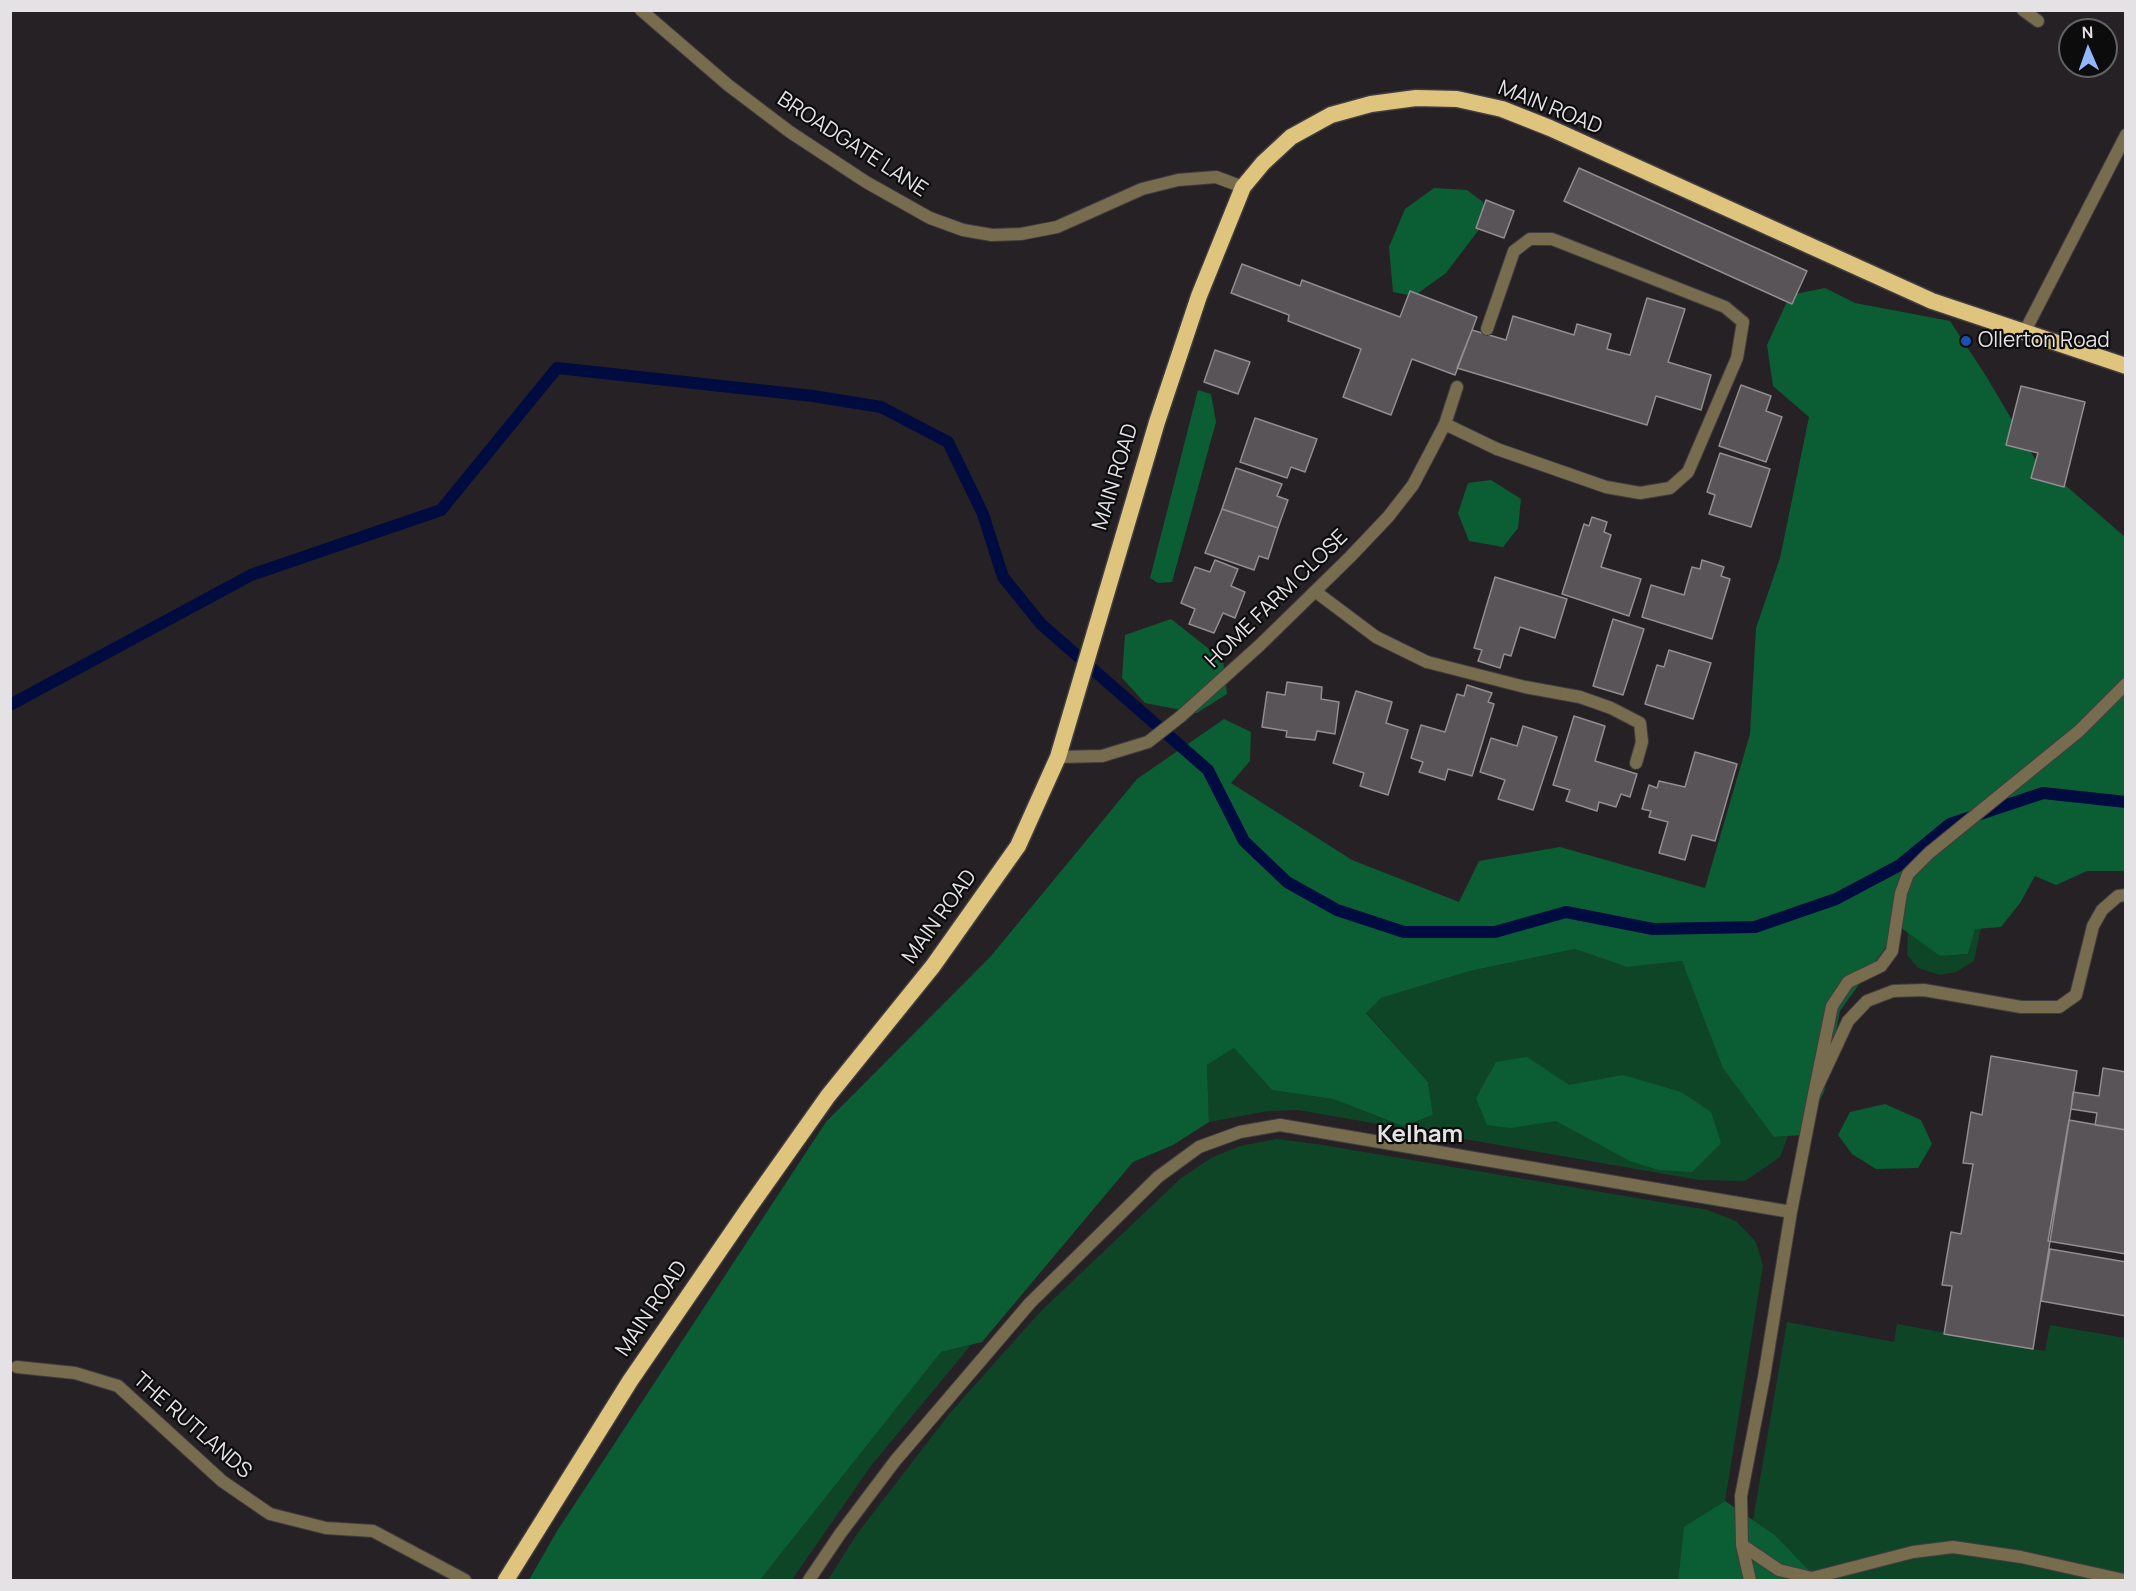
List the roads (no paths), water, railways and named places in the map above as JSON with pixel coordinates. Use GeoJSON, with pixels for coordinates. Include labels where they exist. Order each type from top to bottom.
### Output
{"type":"FeatureCollection","features":[{"type":"Feature","properties":{"kind":"highway","name":"MAIN ROAD"},"geometry":{"type":"LineString","coordinates":[[506,1581],[630,1381],[748,1209],[828,1096],[933,966],[1018,846],[1058,757],[1095,625],[1157,422],[1199,296],[1243,187],[1263,163],[1291,138],[1332,115],[1371,104],[1416,98],[1457,99],[1502,109],[1550,128],[1932,301],[2126,366]]}},
{"type":"Feature","properties":{"kind":"street","name":"BROADGATE LANE"},"geometry":{"type":"LineString","coordinates":[[641,10],[728,86],[790,132],[866,182],[930,218],[963,230],[992,235],[1021,234],[1057,227],[1142,189],[1179,180],[1216,177],[1243,187]]}},
{"type":"Feature","properties":{"kind":"street"},"geometry":{"type":"LineString","coordinates":[[2023,10],[2038,21]]}},
{"type":"Feature","properties":{"kind":"street"},"geometry":{"type":"LineString","coordinates":[[2024,333],[2126,135]]}},
{"type":"Feature","properties":{"kind":"street"},"geometry":{"type":"LineString","coordinates":[[1445,424],[1497,449],[1606,487],[1640,493],[1670,488],[1688,472],[1737,358],[1743,322],[1725,307],[1552,239],[1530,238],[1514,251],[1487,329]]}},
{"type":"Feature","properties":{"kind":"street","name":"HOME FARM CLOSE"},"geometry":{"type":"LineString","coordinates":[[1058,757],[1102,756],[1148,742],[1180,717],[1316,592],[1388,517],[1407,493],[1432,452],[1445,424],[1457,387]]}},
{"type":"Feature","properties":{"kind":"street"},"geometry":{"type":"LineString","coordinates":[[1316,592],[1376,637],[1427,662],[1525,687],[1580,697],[1611,708],[1640,723],[1642,742],[1636,763]]}},
{"type":"Feature","properties":{"kind":"street"},"geometry":{"type":"LineString","coordinates":[[1750,1581],[1742,1545],[1741,1496],[1764,1377],[1791,1212],[1832,1006],[1848,982],[1881,966],[1892,951],[1901,893],[1908,874],[1952,834],[2079,731],[2126,684]]}},
{"type":"Feature","properties":{"kind":"street"},"geometry":{"type":"LineString","coordinates":[[1814,1094],[1848,1021],[1867,1001],[1893,991],[1924,990],[2021,1007],[2059,1007],[2076,995],[2093,926],[2102,910],[2118,896],[2126,895]]}},
{"type":"Feature","properties":{"kind":"street"},"geometry":{"type":"LineString","coordinates":[[809,1581],[840,1534],[895,1461],[1030,1304],[1158,1176],[1199,1147],[1240,1132],[1281,1125],[1791,1212]]}},
{"type":"Feature","properties":{"kind":"street","name":"THE RUTLANDS"},"geometry":{"type":"LineString","coordinates":[[17,1367],[75,1373],[118,1386],[222,1481],[270,1514],[326,1528],[373,1531],[465,1581]]}},
{"type":"Feature","properties":{"kind":"street"},"geometry":{"type":"LineString","coordinates":[[1742,1545],[1779,1570],[1812,1578],[1913,1552],[1953,1547],[2021,1557],[2124,1581]]}},
{"type":"Feature","properties":{"kind":"waterway"},"geometry":{"type":"LineString","coordinates":[[10,705],[251,575],[441,510],[557,368],[813,396],[881,407],[948,442],[983,514],[1003,577],[1041,624],[1208,770],[1244,841],[1287,882],[1337,910],[1404,932],[1495,932],[1566,912],[1653,929],[1755,927],[1836,899],[1900,865],[1950,824],[2043,793],[2126,802]]}},
{"type":"Feature","properties":{"kind":"place","name":"Ollerton Road"},"geometry":{"type":"Point","coordinates":[1966,341]}},
{"type":"Feature","properties":{"kind":"district","name":"Kelham"},"geometry":{"type":"Point","coordinates":[1420,1135]}}]}
